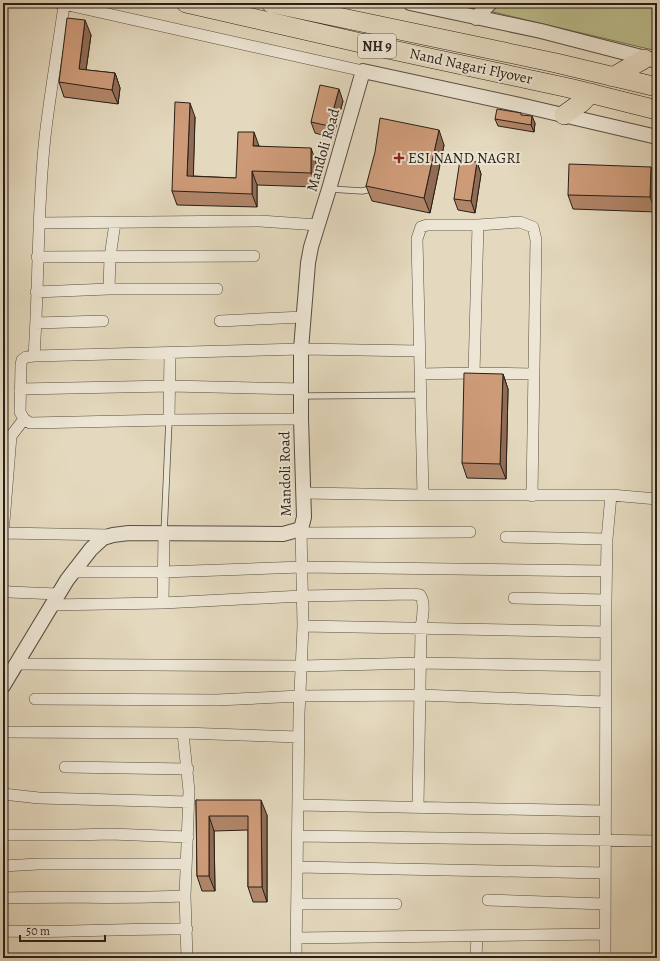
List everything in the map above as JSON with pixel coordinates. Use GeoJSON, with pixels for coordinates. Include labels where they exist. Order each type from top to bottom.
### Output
{"type":"FeatureCollection","features":[{"type":"Feature","properties":{"kind":"highway","name":"Nand Nagari Flyover"},"geometry":{"type":"LineString","coordinates":[[186,3],[591,93]]}},
{"type":"Feature","properties":{"kind":"highway","name":"Nand Nagari Flyover"},"geometry":{"type":"LineString","coordinates":[[271,3],[613,77]]}},
{"type":"Feature","properties":{"kind":"highway"},"geometry":{"type":"LineString","coordinates":[[613,77],[650,60]]}},
{"type":"Feature","properties":{"kind":"highway","name":"NH 9"},"geometry":{"type":"LineString","coordinates":[[613,77],[657,87]]}},
{"type":"Feature","properties":{"kind":"highway"},"geometry":{"type":"LineString","coordinates":[[564,115],[581,103],[591,93]]}},
{"type":"Feature","properties":{"kind":"highway","name":"NH 9"},"geometry":{"type":"LineString","coordinates":[[591,93],[657,110]]}},
{"type":"Feature","properties":{"kind":"street"},"geometry":{"type":"LineString","coordinates":[[410,3],[541,32],[650,60]]}},
{"type":"Feature","properties":{"kind":"street"},"geometry":{"type":"LineString","coordinates":[[476,18],[490,3]]}},
{"type":"Feature","properties":{"kind":"street"},"geometry":{"type":"LineString","coordinates":[[34,356],[37,256],[45,138],[61,4],[564,115],[657,137]]}},
{"type":"Feature","properties":{"kind":"street","name":"Mandoli Road"},"geometry":{"type":"LineString","coordinates":[[3,686],[15,664],[73,572],[103,538],[129,533],[283,534],[301,531],[304,517],[301,419],[301,349],[310,247],[330,188],[363,71]]}},
{"type":"Feature","properties":{"kind":"street"},"geometry":{"type":"LineString","coordinates":[[39,223],[260,221],[318,224]]}},
{"type":"Feature","properties":{"kind":"street"},"geometry":{"type":"LineString","coordinates":[[423,495],[417,239],[421,227],[438,224],[478,225],[520,222],[533,227],[536,240],[532,496]]}},
{"type":"Feature","properties":{"kind":"street"},"geometry":{"type":"LineString","coordinates":[[109,289],[110,257],[114,223]]}},
{"type":"Feature","properties":{"kind":"street"},"geometry":{"type":"LineString","coordinates":[[474,373],[478,225]]}},
{"type":"Feature","properties":{"kind":"street"},"geometry":{"type":"LineString","coordinates":[[37,256],[254,256]]}},
{"type":"Feature","properties":{"kind":"street"},"geometry":{"type":"LineString","coordinates":[[36,292],[109,289],[217,288]]}},
{"type":"Feature","properties":{"kind":"street"},"geometry":{"type":"LineString","coordinates":[[220,321],[303,317]]}},
{"type":"Feature","properties":{"kind":"street"},"geometry":{"type":"LineString","coordinates":[[36,323],[103,321]]}},
{"type":"Feature","properties":{"kind":"street"},"geometry":{"type":"LineString","coordinates":[[301,419],[30,423],[24,419],[20,412],[22,360],[26,357],[34,356],[301,349],[420,351]]}},
{"type":"Feature","properties":{"kind":"street"},"geometry":{"type":"LineString","coordinates":[[169,420],[170,353]]}},
{"type":"Feature","properties":{"kind":"street"},"geometry":{"type":"LineString","coordinates":[[420,374],[533,374]]}},
{"type":"Feature","properties":{"kind":"street"},"geometry":{"type":"LineString","coordinates":[[20,389],[170,386],[301,392]]}},
{"type":"Feature","properties":{"kind":"street"},"geometry":{"type":"LineString","coordinates":[[24,419],[11,436],[3,534],[113,535]]}},
{"type":"Feature","properties":{"kind":"street"},"geometry":{"type":"LineString","coordinates":[[303,493],[611,496],[657,498]]}},
{"type":"Feature","properties":{"kind":"street"},"geometry":{"type":"LineString","coordinates":[[606,958],[606,570],[611,496]]}},
{"type":"Feature","properties":{"kind":"street"},"geometry":{"type":"LineString","coordinates":[[296,958],[299,737],[303,626],[301,531],[470,532]]}},
{"type":"Feature","properties":{"kind":"street"},"geometry":{"type":"LineString","coordinates":[[163,603],[164,533]]}},
{"type":"Feature","properties":{"kind":"street"},"geometry":{"type":"LineString","coordinates":[[506,537],[607,539]]}},
{"type":"Feature","properties":{"kind":"street"},"geometry":{"type":"LineString","coordinates":[[73,572],[163,572],[302,567],[606,570]]}},
{"type":"Feature","properties":{"kind":"street"},"geometry":{"type":"LineString","coordinates":[[3,590],[55,600],[163,603],[302,596],[420,595],[423,604],[420,663],[418,807]]}},
{"type":"Feature","properties":{"kind":"street"},"geometry":{"type":"LineString","coordinates":[[514,598],[606,600]]}},
{"type":"Feature","properties":{"kind":"street"},"geometry":{"type":"LineString","coordinates":[[303,626],[606,632]]}},
{"type":"Feature","properties":{"kind":"street"},"geometry":{"type":"LineString","coordinates":[[15,664],[302,666],[420,663],[605,666]]}},
{"type":"Feature","properties":{"kind":"street"},"geometry":{"type":"LineString","coordinates":[[35,699],[217,700],[300,696],[420,695],[605,702]]}},
{"type":"Feature","properties":{"kind":"street"},"geometry":{"type":"LineString","coordinates":[[3,732],[183,733],[299,737]]}},
{"type":"Feature","properties":{"kind":"street"},"geometry":{"type":"LineString","coordinates":[[183,733],[188,769],[189,802],[185,896],[187,958]]}},
{"type":"Feature","properties":{"kind":"street"},"geometry":{"type":"LineString","coordinates":[[65,767],[188,769]]}},
{"type":"Feature","properties":{"kind":"street"},"geometry":{"type":"LineString","coordinates":[[3,794],[39,798],[189,802]]}},
{"type":"Feature","properties":{"kind":"street"},"geometry":{"type":"LineString","coordinates":[[298,805],[605,811]]}},
{"type":"Feature","properties":{"kind":"street"},"geometry":{"type":"LineString","coordinates":[[3,835],[110,834],[188,837]]}},
{"type":"Feature","properties":{"kind":"street"},"geometry":{"type":"LineString","coordinates":[[298,836],[657,840]]}},
{"type":"Feature","properties":{"kind":"street"},"geometry":{"type":"LineString","coordinates":[[3,866],[38,864],[186,864]]}},
{"type":"Feature","properties":{"kind":"street"},"geometry":{"type":"LineString","coordinates":[[297,867],[605,873]]}},
{"type":"Feature","properties":{"kind":"street"},"geometry":{"type":"LineString","coordinates":[[3,898],[37,896],[148,898],[185,896]]}},
{"type":"Feature","properties":{"kind":"street"},"geometry":{"type":"LineString","coordinates":[[488,900],[605,904]]}},
{"type":"Feature","properties":{"kind":"street"},"geometry":{"type":"LineString","coordinates":[[297,904],[396,904]]}},
{"type":"Feature","properties":{"kind":"street"},"geometry":{"type":"LineString","coordinates":[[3,930],[39,932],[146,928],[187,929]]}},
{"type":"Feature","properties":{"kind":"street"},"geometry":{"type":"LineString","coordinates":[[296,938],[605,934]]}},
{"type":"Feature","properties":{"kind":"street"},"geometry":{"type":"LineString","coordinates":[[476,958],[477,936]]}},
{"type":"Feature","properties":{"kind":"lane"},"geometry":{"type":"LineString","coordinates":[[330,188],[357,192],[367,190],[371,185],[373,178]]}},
{"type":"Feature","properties":{"kind":"lane"},"geometry":{"type":"LineString","coordinates":[[301,392],[421,395]]}},
{"type":"Feature","properties":{"kind":"lane"},"geometry":{"type":"LineString","coordinates":[[164,533],[169,420]]}},
{"type":"Feature","properties":{"kind":"green space"},"geometry":{"type":"Polygon","coordinates":[[[443,3],[657,3],[657,51],[493,12],[443,3]]]}},
{"type":"Feature","properties":{"kind":"building"},"geometry":{"type":"Polygon","coordinates":[[[67,18],[85,20],[79,69],[115,73],[112,90],[59,82],[67,18]]]}},
{"type":"Feature","properties":{"kind":"building"},"geometry":{"type":"Polygon","coordinates":[[[320,85],[339,89],[329,126],[311,122],[320,85]]]}},
{"type":"Feature","properties":{"kind":"building"},"geometry":{"type":"Polygon","coordinates":[[[175,102],[190,103],[187,176],[236,178],[238,132],[254,132],[253,146],[311,148],[311,173],[252,171],[252,194],[172,191],[175,102]]]}},
{"type":"Feature","properties":{"kind":"building"},"geometry":{"type":"Polygon","coordinates":[[[497,109],[532,116],[531,125],[495,119],[497,109]]]}},
{"type":"Feature","properties":{"kind":"building"},"geometry":{"type":"Polygon","coordinates":[[[380,118],[439,130],[424,198],[366,186],[375,152],[380,118]]]}},
{"type":"Feature","properties":{"kind":"building"},"geometry":{"type":"Polygon","coordinates":[[[460,160],[477,162],[471,201],[454,199],[460,160]]]}},
{"type":"Feature","properties":{"kind":"building"},"geometry":{"type":"Polygon","coordinates":[[[569,164],[651,167],[650,197],[568,195],[569,164]]]}},
{"type":"Feature","properties":{"kind":"building"},"geometry":{"type":"Polygon","coordinates":[[[464,373],[503,374],[500,464],[462,463],[464,373]]]}},
{"type":"Feature","properties":{"kind":"building"},"geometry":{"type":"Polygon","coordinates":[[[196,800],[261,800],[262,887],[248,887],[248,816],[209,816],[209,876],[197,876],[196,800]]]}},
{"type":"Feature","properties":{"kind":"place","name":"ESI NAND NAGRI"},"geometry":{"type":"Point","coordinates":[399,158]}}]}
